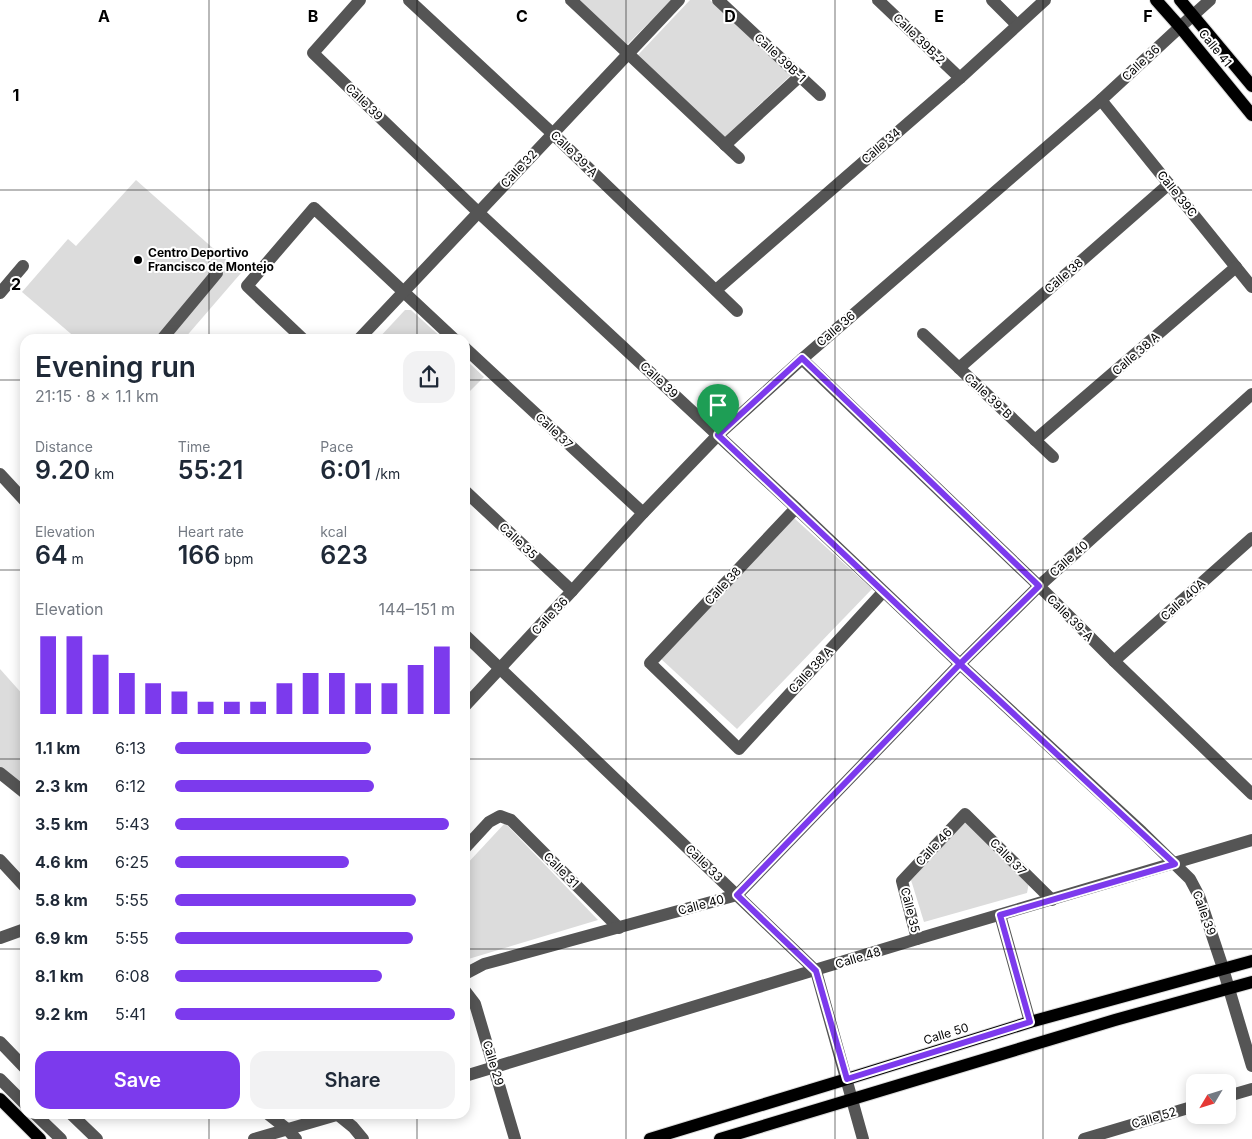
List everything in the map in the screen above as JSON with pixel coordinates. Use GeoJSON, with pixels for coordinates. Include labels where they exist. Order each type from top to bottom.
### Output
{"type":"FeatureCollection","features":[{"type":"Feature","properties":{"kind":"main road","name":"Calle 41"},"geometry":{"type":"LineString","coordinates":[[1156,0],[1180,26],[1252,115]]}},
{"type":"Feature","properties":{"kind":"main road","name":"Calle 41"},"geometry":{"type":"LineString","coordinates":[[1180,0],[1252,86]]}},
{"type":"Feature","properties":{"kind":"main road","name":"Calle 50"},"geometry":{"type":"LineString","coordinates":[[650,1139],[1030,1022],[1252,961]]}},
{"type":"Feature","properties":{"kind":"main road"},"geometry":{"type":"LineString","coordinates":[[720,1139],[1106,1023],[1252,982]]}},
{"type":"Feature","properties":{"kind":"main road"},"geometry":{"type":"LineString","coordinates":[[0,1099],[40,1139]]}},
{"type":"Feature","properties":{"kind":"street","name":"Calle 39"},"geometry":{"type":"LineString","coordinates":[[360,0],[313,53],[478,213],[718,435],[1190,879],[1200,896],[1252,1066]]}},
{"type":"Feature","properties":{"kind":"street","name":"Calle 39-A"},"geometry":{"type":"LineString","coordinates":[[409,0],[553,134],[737,311]]}},
{"type":"Feature","properties":{"kind":"street"},"geometry":{"type":"LineString","coordinates":[[571,0],[739,158]]}},
{"type":"Feature","properties":{"kind":"street","name":"Calle 32"},"geometry":{"type":"LineString","coordinates":[[364,334],[680,0]]}},
{"type":"Feature","properties":{"kind":"street","name":"Calle 39B-1"},"geometry":{"type":"LineString","coordinates":[[718,0],[820,95]]}},
{"type":"Feature","properties":{"kind":"street","name":"Calle 39B-2"},"geometry":{"type":"LineString","coordinates":[[878,0],[960,78]]}},
{"type":"Feature","properties":{"kind":"street"},"geometry":{"type":"LineString","coordinates":[[992,0],[1017,26]]}},
{"type":"Feature","properties":{"kind":"street","name":"Calle 34"},"geometry":{"type":"LineString","coordinates":[[716,290],[960,78],[1045,0]]}},
{"type":"Feature","properties":{"kind":"street","name":"Calle 36"},"geometry":{"type":"LineString","coordinates":[[470,701],[643,513],[718,435],[802,358],[1101,100],[1210,0]]}},
{"type":"Feature","properties":{"kind":"street"},"geometry":{"type":"LineString","coordinates":[[725,145],[800,76]]}},
{"type":"Feature","properties":{"kind":"street","name":"Calle 39C"},"geometry":{"type":"LineString","coordinates":[[1101,100],[1252,287]]}},
{"type":"Feature","properties":{"kind":"street","name":"Calle 38"},"geometry":{"type":"LineString","coordinates":[[960,368],[1169,184]]}},
{"type":"Feature","properties":{"kind":"street"},"geometry":{"type":"LineString","coordinates":[[298,334],[247,286],[314,208],[449,334]]}},
{"type":"Feature","properties":{"kind":"street"},"geometry":{"type":"LineString","coordinates":[[0,293],[23,266]]}},
{"type":"Feature","properties":{"kind":"street","name":"Calle 38 A"},"geometry":{"type":"LineString","coordinates":[[1035,440],[1236,267]]}},
{"type":"Feature","properties":{"kind":"street"},"geometry":{"type":"LineString","coordinates":[[166,334],[217,273]]}},
{"type":"Feature","properties":{"kind":"street","name":"Calle 39-B"},"geometry":{"type":"LineString","coordinates":[[924,334],[1054,457]]}},
{"type":"Feature","properties":{"kind":"street","name":"Calle 37"},"geometry":{"type":"LineString","coordinates":[[470,353],[643,513]]}},
{"type":"Feature","properties":{"kind":"street","name":"Calle 39-A"},"geometry":{"type":"LineString","coordinates":[[802,358],[1252,794]]}},
{"type":"Feature","properties":{"kind":"street","name":"Calle 40"},"geometry":{"type":"LineString","coordinates":[[470,971],[484,964],[737,895],[960,664],[1039,586],[1252,394]]}},
{"type":"Feature","properties":{"kind":"street"},"geometry":{"type":"LineString","coordinates":[[0,474],[20,496]]}},
{"type":"Feature","properties":{"kind":"street","name":"Calle 35"},"geometry":{"type":"LineString","coordinates":[[470,496],[572,592]]}},
{"type":"Feature","properties":{"kind":"street","name":"Calle 38"},"geometry":{"type":"LineString","coordinates":[[738,748],[650,663],[796,508]]}},
{"type":"Feature","properties":{"kind":"street","name":"Calle 40A"},"geometry":{"type":"LineString","coordinates":[[1114,661],[1252,538]]}},
{"type":"Feature","properties":{"kind":"street","name":"Calle 38 A"},"geometry":{"type":"LineString","coordinates":[[738,748],[883,592]]}},
{"type":"Feature","properties":{"kind":"street","name":"Calle 33"},"geometry":{"type":"LineString","coordinates":[[470,640],[816,971]]}},
{"type":"Feature","properties":{"kind":"street"},"geometry":{"type":"LineString","coordinates":[[0,773],[20,789]]}},
{"type":"Feature","properties":{"kind":"street","name":"Calle 37"},"geometry":{"type":"LineString","coordinates":[[965,814],[1052,900]]}},
{"type":"Feature","properties":{"kind":"street","name":"Calle 46"},"geometry":{"type":"LineString","coordinates":[[902,881],[965,814]]}},
{"type":"Feature","properties":{"kind":"street","name":"Calle 31"},"geometry":{"type":"LineString","coordinates":[[470,843],[489,822],[500,816],[511,820],[619,928]]}},
{"type":"Feature","properties":{"kind":"street","name":"Calle 48"},"geometry":{"type":"LineString","coordinates":[[470,1075],[1252,840]]}},
{"type":"Feature","properties":{"kind":"street"},"geometry":{"type":"LineString","coordinates":[[0,860],[20,882]]}},
{"type":"Feature","properties":{"kind":"street","name":"Calle 35"},"geometry":{"type":"LineString","coordinates":[[902,881],[918,939]]}},
{"type":"Feature","properties":{"kind":"street"},"geometry":{"type":"LineString","coordinates":[[1000,915],[1030,1022]]}},
{"type":"Feature","properties":{"kind":"street"},"geometry":{"type":"LineString","coordinates":[[0,938],[20,931]]}},
{"type":"Feature","properties":{"kind":"street"},"geometry":{"type":"LineString","coordinates":[[816,971],[863,1139]]}},
{"type":"Feature","properties":{"kind":"street","name":"Calle 29"},"geometry":{"type":"LineString","coordinates":[[470,998],[475,1004],[515,1139]]}},
{"type":"Feature","properties":{"kind":"street"},"geometry":{"type":"LineString","coordinates":[[0,1042],[20,1063]]}},
{"type":"Feature","properties":{"kind":"street"},"geometry":{"type":"LineString","coordinates":[[0,1079],[20,1099]]}},
{"type":"Feature","properties":{"kind":"street"},"geometry":{"type":"LineString","coordinates":[[1236,1094],[1252,1089]]}},
{"type":"Feature","properties":{"kind":"street","name":"Calle 52"},"geometry":{"type":"LineString","coordinates":[[1084,1139],[1186,1109]]}},
{"type":"Feature","properties":{"kind":"street"},"geometry":{"type":"LineString","coordinates":[[40,1119],[61,1139]]}},
{"type":"Feature","properties":{"kind":"street"},"geometry":{"type":"LineString","coordinates":[[76,1119],[97,1139]]}},
{"type":"Feature","properties":{"kind":"street"},"geometry":{"type":"LineString","coordinates":[[274,1119],[291,1134]]}},
{"type":"Feature","properties":{"kind":"street"},"geometry":{"type":"LineString","coordinates":[[254,1139],[291,1134],[327,1119]]}},
{"type":"Feature","properties":{"kind":"street"},"geometry":{"type":"LineString","coordinates":[[344,1119],[363,1139]]}},
{"type":"Feature","properties":{"kind":"shaded area"},"geometry":{"type":"Polygon","coordinates":[[[577,0],[671,0],[626,46],[577,0]]]}},
{"type":"Feature","properties":{"kind":"shaded area"},"geometry":{"type":"Polygon","coordinates":[[[690,0],[710,0],[791,75],[725,137],[637,56],[690,0]]]}},
{"type":"Feature","properties":{"kind":"shaded area","name":"Centro Deportivo Francisco de Montejo"},"geometry":{"type":"Polygon","coordinates":[[[136,180],[241,273],[188,334],[71,334],[22,292],[68,239],[76,246],[136,180]]]}},
{"type":"Feature","properties":{"kind":"shaded area"},"geometry":{"type":"Polygon","coordinates":[[[405,310],[411,310],[437,334],[383,334],[405,310]]]}},
{"type":"Feature","properties":{"kind":"shaded area"},"geometry":{"type":"Polygon","coordinates":[[[470,364],[484,377],[470,391],[470,364]]]}},
{"type":"Feature","properties":{"kind":"shaded area"},"geometry":{"type":"Polygon","coordinates":[[[794,518],[872,589],[737,729],[660,658],[794,518]]]}},
{"type":"Feature","properties":{"kind":"shaded area"},"geometry":{"type":"Polygon","coordinates":[[[0,669],[20,691],[20,787],[0,772],[0,669]]]}},
{"type":"Feature","properties":{"kind":"shaded area"},"geometry":{"type":"Polygon","coordinates":[[[966,821],[1029,882],[1027,893],[924,922],[911,880],[966,821]]]}},
{"type":"Feature","properties":{"kind":"shaded area"},"geometry":{"type":"Polygon","coordinates":[[[505,823],[598,920],[470,958],[470,861],[505,823]]]}},
{"type":"Feature","properties":{"kind":"place","name":"Centro Deportivo Francisco de Montejo"},"geometry":{"type":"Point","coordinates":[138,260]}},
{"type":"Feature","properties":{"kind":"route"},"geometry":{"type":"LineString","coordinates":[[718,435],[802,358],[1039,586],[960,664],[1175,864],[1000,915],[1030,1022],[847,1079],[816,971],[737,895],[960,664],[718,435]]}}]}
